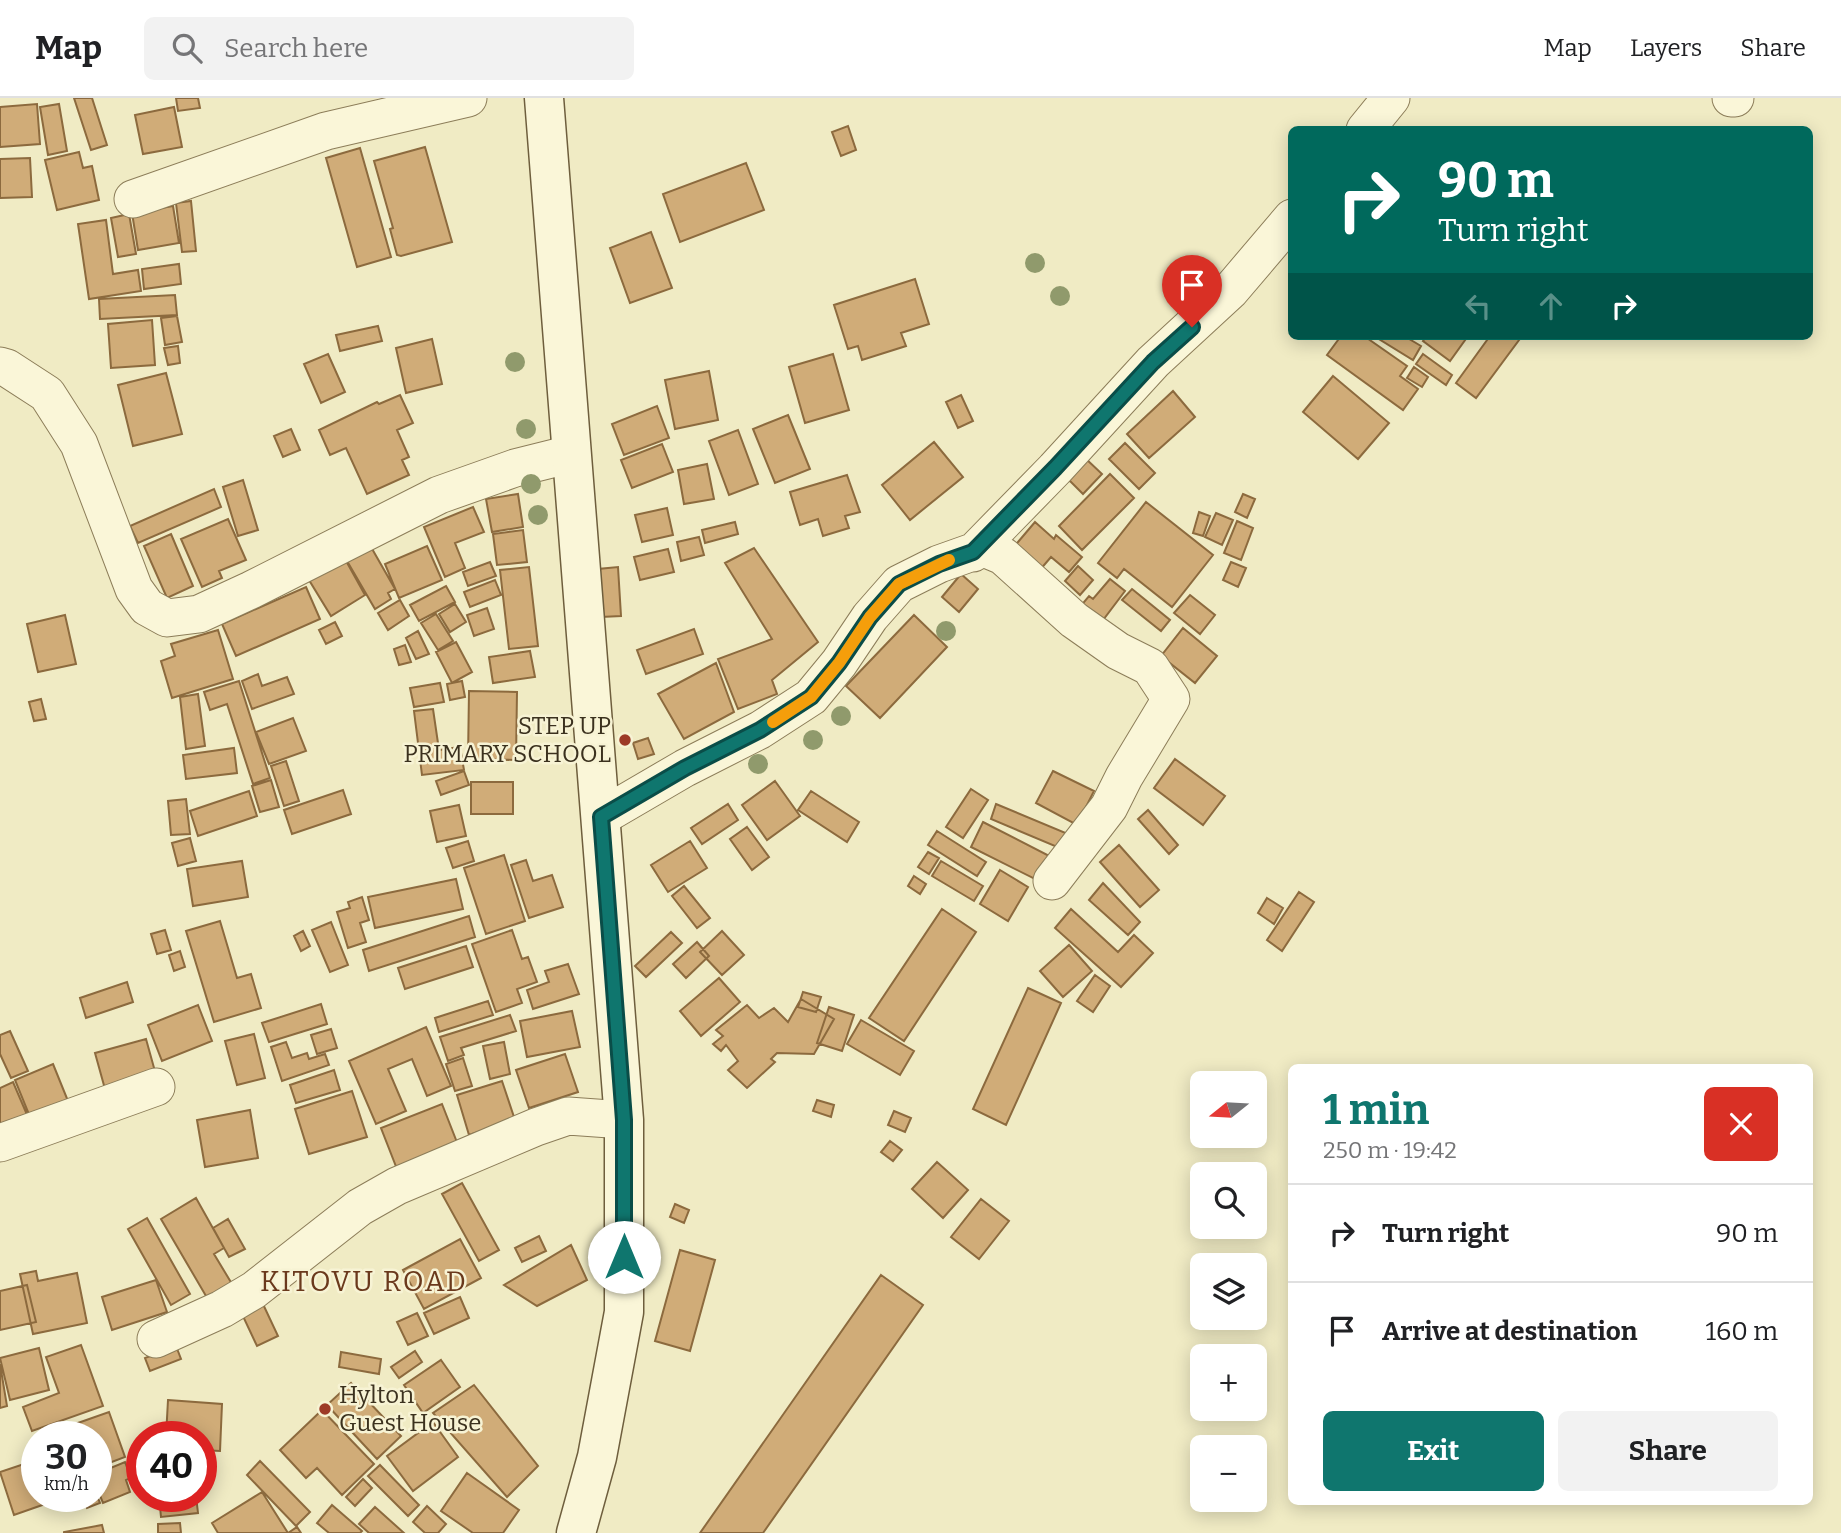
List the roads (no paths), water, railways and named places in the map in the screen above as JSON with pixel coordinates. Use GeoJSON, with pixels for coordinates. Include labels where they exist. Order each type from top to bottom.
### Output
{"type":"FeatureCollection","features":[{"type":"Feature","properties":{"kind":"street"},"geometry":{"type":"LineString","coordinates":[[133,200],[326,131],[468,98]]}},
{"type":"Feature","properties":{"kind":"street"},"geometry":{"type":"LineString","coordinates":[[544,98],[624,1120],[624,1312],[597,1457],[576,1533]]}},
{"type":"Feature","properties":{"kind":"street"},"geometry":{"type":"LineString","coordinates":[[1368,126],[1391,98]]}},
{"type":"Feature","properties":{"kind":"street"},"geometry":{"type":"LineString","coordinates":[[973,552],[1047,477],[1153,362],[1230,291],[1288,223]]}},
{"type":"Feature","properties":{"kind":"street"},"geometry":{"type":"LineString","coordinates":[[0,366],[47,394],[79,444],[134,589],[147,607],[167,618],[199,614],[439,495],[515,468],[571,454]]}},
{"type":"Feature","properties":{"kind":"street"},"geometry":{"type":"LineString","coordinates":[[601,817],[685,768],[760,730],[811,697],[839,663],[870,617],[899,584],[939,564],[984,548],[1003,556],[1074,620],[1118,651],[1150,667],[1171,699],[1109,807],[1052,881]]}},
{"type":"Feature","properties":{"kind":"street"},"geometry":{"type":"LineString","coordinates":[[0,1143],[156,1087]]}},
{"type":"Feature","properties":{"kind":"street"},"geometry":{"type":"LineString","coordinates":[[156,1339],[222,1309],[254,1290],[360,1207],[397,1186],[568,1116],[624,1120]]}},
{"type":"Feature","properties":{"kind":"place","name":"STEP UP PRIMARY SCHOOL"},"geometry":{"type":"Point","coordinates":[625,740]}},
{"type":"Feature","properties":{"kind":"place","name":"Hylton Guest House"},"geometry":{"type":"Point","coordinates":[325,1409]}},
{"type":"Feature","properties":{"kind":"district","name":"KITOVU ROAD"},"geometry":{"type":"Point","coordinates":[364,1281]}}]}
